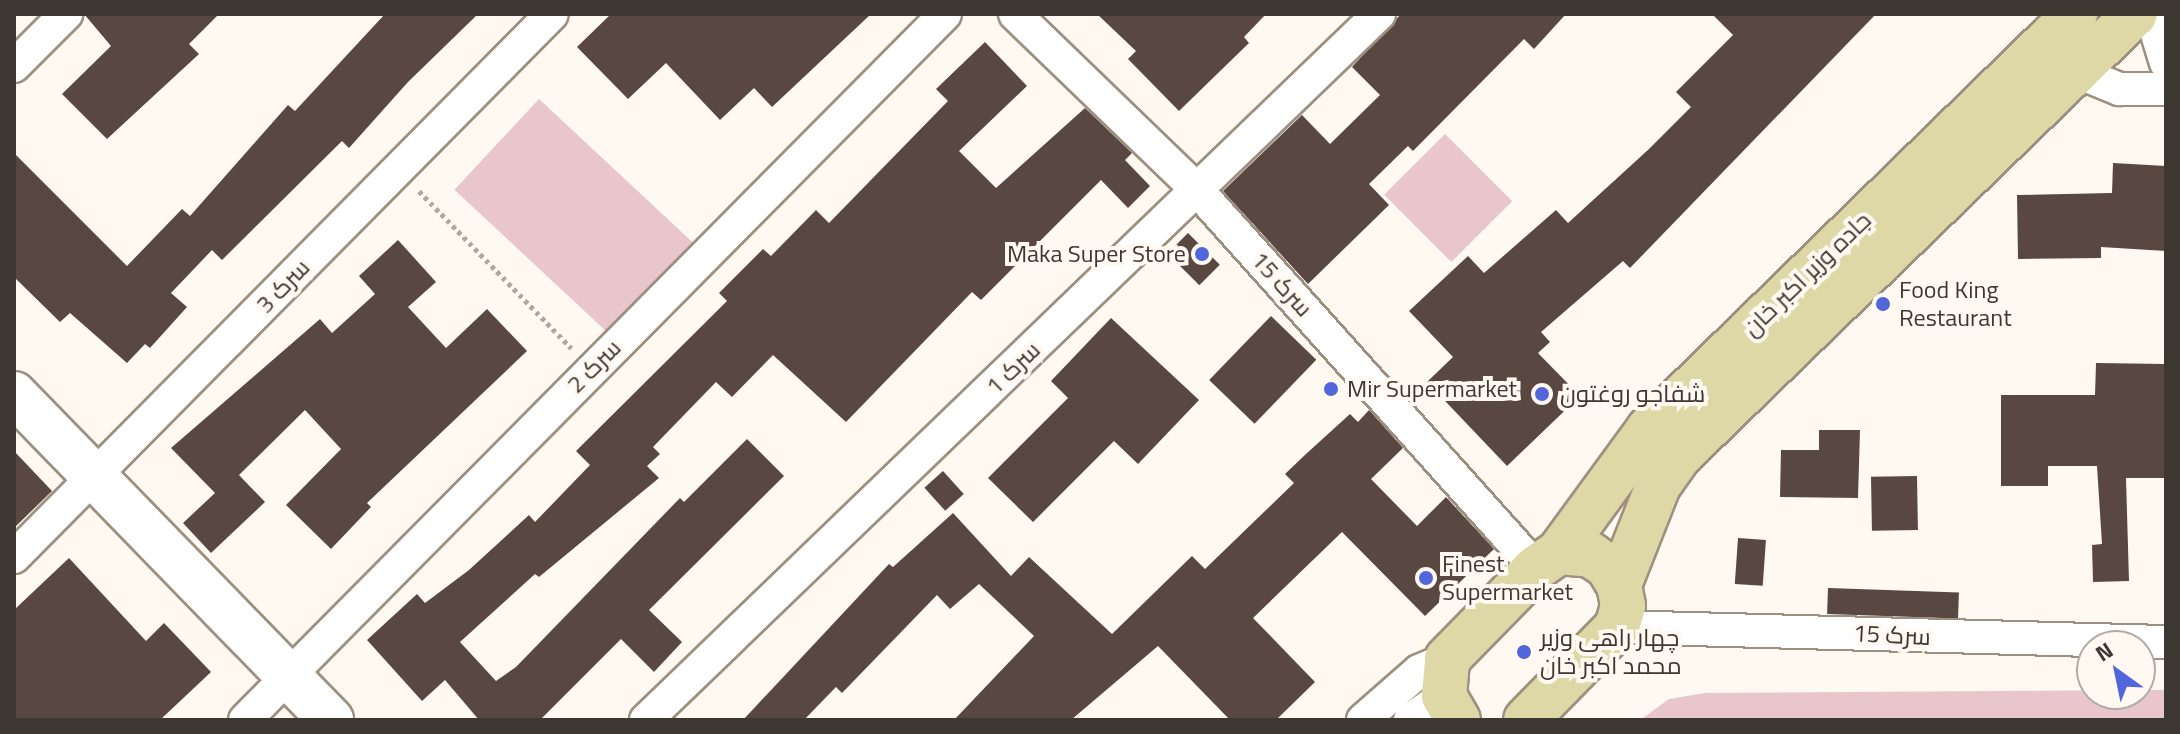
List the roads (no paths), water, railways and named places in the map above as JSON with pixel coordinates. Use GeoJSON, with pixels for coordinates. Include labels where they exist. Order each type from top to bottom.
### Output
{"type":"FeatureCollection","features":[{"type":"Feature","properties":{"kind":"main road","name":"جاده وزیر اکبر خان"},"geometry":{"type":"LineString","coordinates":[[1446,705],[1547,560],[1649,429],[2075,14]]}},
{"type":"Feature","properties":{"kind":"main road"},"geometry":{"type":"LineString","coordinates":[[1526,720],[1618,606],[1658,486],[1678,457],[2135,14]]}},
{"type":"Feature","properties":{"kind":"main road"},"geometry":{"type":"LineString","coordinates":[[1547,560],[1591,555],[1608,567],[1618,606]]}},
{"type":"Feature","properties":{"kind":"street"},"geometry":{"type":"LineString","coordinates":[[14,66],[66,14]]}},
{"type":"Feature","properties":{"kind":"street","name":"سرک 3"},"geometry":{"type":"LineString","coordinates":[[14,557],[97,478],[552,14]]}},
{"type":"Feature","properties":{"kind":"street","name":"سرک 2"},"geometry":{"type":"LineString","coordinates":[[245,720],[945,14]]}},
{"type":"Feature","properties":{"kind":"street","name":"سرک 15"},"geometry":{"type":"LineString","coordinates":[[1015,14],[1198,191],[1547,560]]}},
{"type":"Feature","properties":{"kind":"street","name":"سرک 1"},"geometry":{"type":"LineString","coordinates":[[646,720],[1379,14]]}},
{"type":"Feature","properties":{"kind":"street"},"geometry":{"type":"LineString","coordinates":[[2151,14],[2166,63]]}},
{"type":"Feature","properties":{"kind":"street"},"geometry":{"type":"LineString","coordinates":[[2075,71],[2119,89],[2166,89]]}},
{"type":"Feature","properties":{"kind":"street"},"geometry":{"type":"LineString","coordinates":[[14,394],[331,720]]}},
{"type":"Feature","properties":{"kind":"street","name":"سرک 15"},"geometry":{"type":"LineString","coordinates":[[1618,606],[2166,642]]}},
{"type":"Feature","properties":{"kind":"street"},"geometry":{"type":"LineString","coordinates":[[1363,720],[1419,671],[1446,705]]}},
{"type":"Feature","properties":{"kind":"place","name":"Maka Super Store"},"geometry":{"type":"Point","coordinates":[1202,254]}},
{"type":"Feature","properties":{"kind":"place","name":"Food King Restaurant"},"geometry":{"type":"Point","coordinates":[1883,304]}},
{"type":"Feature","properties":{"kind":"place","name":"Mir Supermarket"},"geometry":{"type":"Point","coordinates":[1331,389]}},
{"type":"Feature","properties":{"kind":"place","name":"شفاجو روغتون"},"geometry":{"type":"Point","coordinates":[1542,394]}},
{"type":"Feature","properties":{"kind":"place","name":"Finest Supermarket"},"geometry":{"type":"Point","coordinates":[1426,578]}},
{"type":"Feature","properties":{"kind":"place","name":"چهار راهی وزیر محمد اکبر خان"},"geometry":{"type":"Point","coordinates":[1524,652]}}]}
